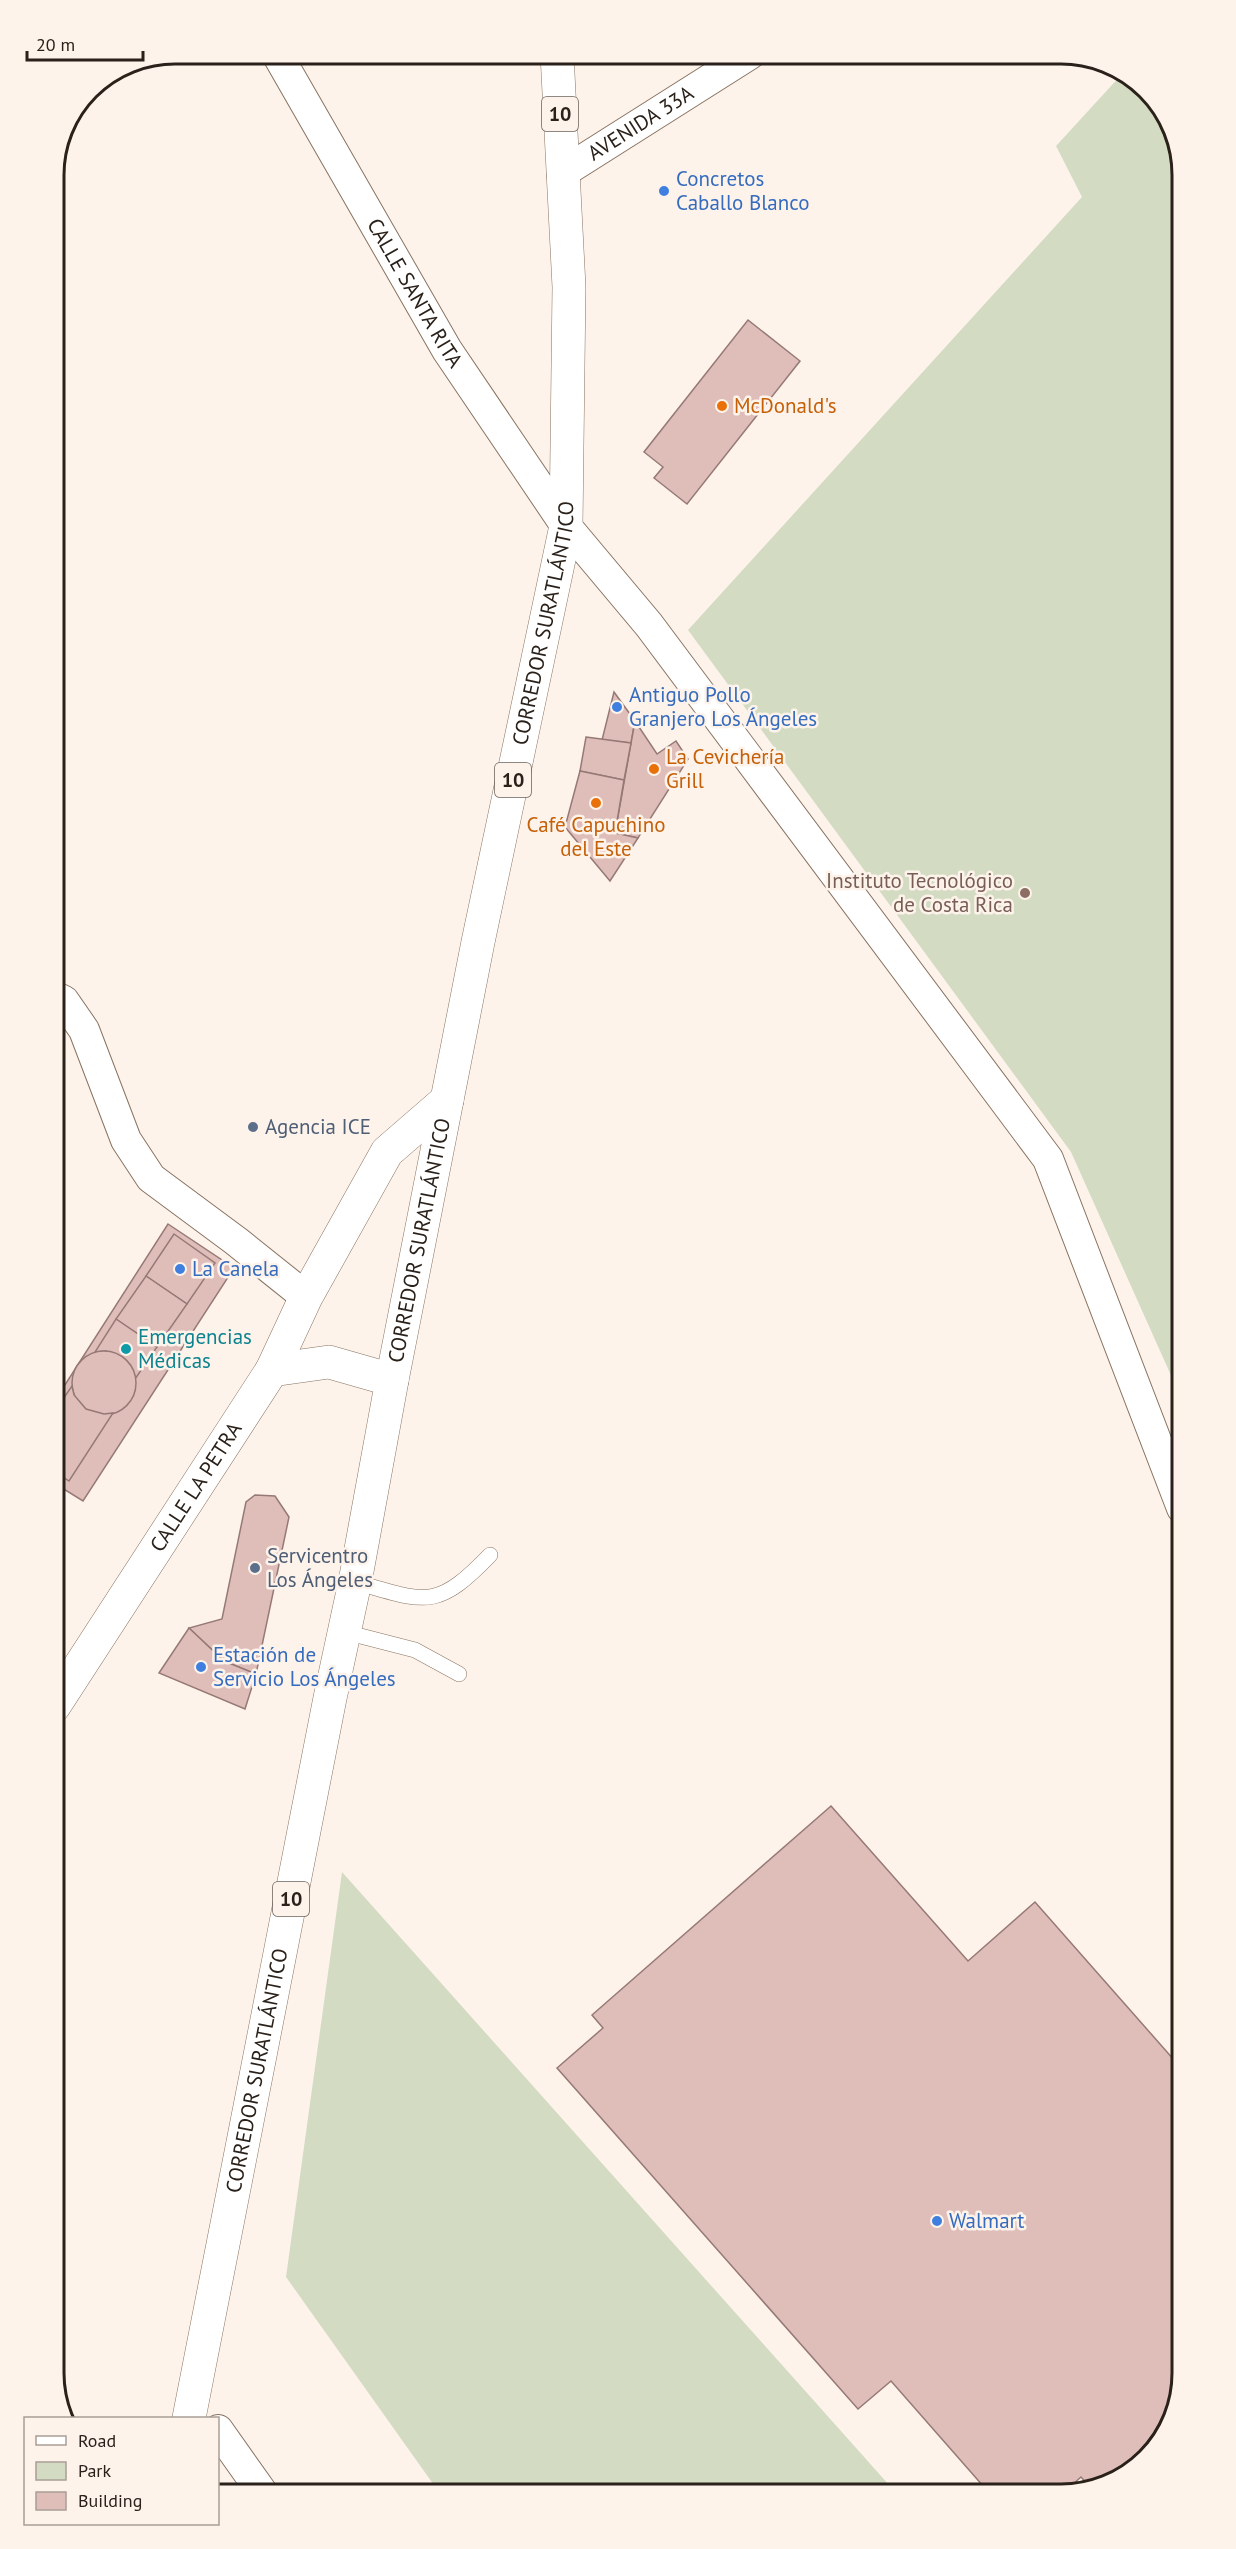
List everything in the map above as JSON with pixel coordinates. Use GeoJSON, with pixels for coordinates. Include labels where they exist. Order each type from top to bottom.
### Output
{"type":"FeatureCollection","features":[{"type":"Feature","properties":{"kind":"main road","name":"CORREDOR SURATLÁNTICO"},"geometry":{"type":"LineString","coordinates":[[198,2411],[330,1698],[356,1582],[392,1380],[447,1100],[566,526],[569,287],[557,64]]}},
{"type":"Feature","properties":{"kind":"main road","name":"CALLE LA PETRA"},"geometry":{"type":"LineString","coordinates":[[64,1690],[272,1370],[306,1298],[387,1152],[447,1100]]}},
{"type":"Feature","properties":{"kind":"main road"},"geometry":{"type":"LineString","coordinates":[[272,1370],[328,1362],[392,1380]]}},
{"type":"Feature","properties":{"kind":"street","name":"CALLE SANTA RITA"},"geometry":{"type":"LineString","coordinates":[[283,64],[447,350],[566,526],[649,625],[1048,1159],[1172,1482]]}},
{"type":"Feature","properties":{"kind":"street","name":"AVENIDA 33A"},"geometry":{"type":"LineString","coordinates":[[562,173],[733,65]]}},
{"type":"Feature","properties":{"kind":"street"},"geometry":{"type":"LineString","coordinates":[[65,1002],[84,1030],[126,1140],[151,1178],[236,1241],[306,1298]]}},
{"type":"Feature","properties":{"kind":"street"},"geometry":{"type":"LineString","coordinates":[[219,2431],[256,2484]]}},
{"type":"Feature","properties":{"kind":"lane"},"geometry":{"type":"LineString","coordinates":[[356,1582],[407,1597],[433,1598],[466,1580],[490,1555]]}},
{"type":"Feature","properties":{"kind":"lane"},"geometry":{"type":"LineString","coordinates":[[345,1632],[415,1650],[459,1674]]}},
{"type":"Feature","properties":{"kind":"green space","name":"Instituto Tecnológico de Costa Rica"},"geometry":{"type":"Polygon","coordinates":[[[1117,80],[1134,92],[1157,120],[1168,147],[1172,175],[1172,1378],[1071,1152],[688,630],[1082,197],[1056,146],[1117,80]]]}},
{"type":"Feature","properties":{"kind":"green space"},"geometry":{"type":"Polygon","coordinates":[[[342,1872],[888,2484],[433,2484],[286,2277],[342,1872]]]}},
{"type":"Feature","properties":{"kind":"building","name":"McDonald's"},"geometry":{"type":"Polygon","coordinates":[[[748,320],[800,361],[687,504],[654,478],[663,467],[644,452],[748,320]]]}},
{"type":"Feature","properties":{"kind":"building","name":"Antiguo Pollo Granjero Los Ángeles"},"geometry":{"type":"Polygon","coordinates":[[[614,692],[635,721],[631,743],[602,740],[614,692]]]}},
{"type":"Feature","properties":{"kind":"building","name":"La Cevichería Grill"},"geometry":{"type":"Polygon","coordinates":[[[635,721],[657,754],[676,741],[688,759],[638,838],[615,833],[635,721]]]}},
{"type":"Feature","properties":{"kind":"building"},"geometry":{"type":"Polygon","coordinates":[[[586,737],[631,743],[624,780],[580,771],[586,737]]]}},
{"type":"Feature","properties":{"kind":"building","name":"Café Capuchino del Este"},"geometry":{"type":"Polygon","coordinates":[[[580,771],[624,780],[615,833],[638,838],[610,881],[565,827],[580,771]]]}},
{"type":"Feature","properties":{"kind":"building"},"geometry":{"type":"Polygon","coordinates":[[[168,1224],[234,1268],[83,1501],[64,1489],[64,1386],[168,1224]]]}},
{"type":"Feature","properties":{"kind":"building","name":"La Canela"},"geometry":{"type":"Polygon","coordinates":[[[174,1234],[215,1263],[187,1304],[146,1276],[174,1234]]]}},
{"type":"Feature","properties":{"kind":"building"},"geometry":{"type":"Polygon","coordinates":[[[146,1276],[187,1304],[157,1347],[116,1319],[146,1276]]]}},
{"type":"Feature","properties":{"kind":"building","name":"Emergencias Médicas"},"geometry":{"type":"Polygon","coordinates":[[[116,1319],[157,1347],[135,1379],[125,1359],[106,1351],[95,1352],[116,1319]]]}},
{"type":"Feature","properties":{"kind":"building"},"geometry":{"type":"Polygon","coordinates":[[[104,1351],[122,1357],[130,1365],[136,1383],[130,1401],[122,1409],[104,1415],[86,1409],[78,1401],[72,1383],[78,1365],[86,1357],[104,1351]]]}},
{"type":"Feature","properties":{"kind":"building"},"geometry":{"type":"Polygon","coordinates":[[[72,1386],[74,1395],[86,1409],[104,1414],[113,1413],[69,1481],[64,1478],[64,1397],[72,1386]]]}},
{"type":"Feature","properties":{"kind":"building","name":"Servicentro Los Ángeles"},"geometry":{"type":"Polygon","coordinates":[[[255,1495],[275,1496],[289,1517],[256,1674],[224,1661],[189,1628],[222,1619],[246,1502],[255,1495]]]}},
{"type":"Feature","properties":{"kind":"building","name":"Estación de Servicio Los Ángeles"},"geometry":{"type":"Polygon","coordinates":[[[189,1628],[224,1661],[256,1674],[245,1709],[159,1673],[189,1628]]]}},
{"type":"Feature","properties":{"kind":"building","name":"Walmart"},"geometry":{"type":"Polygon","coordinates":[[[831,1806],[968,1961],[1035,1902],[1172,2058],[1172,2374],[1166,2409],[1160,2423],[1144,2447],[1116,2470],[1089,2481],[1085,2482],[1081,2477],[1074,2483],[1068,2484],[981,2484],[891,2381],[858,2409],[557,2068],[603,2028],[592,2015],[831,1806]]]}},
{"type":"Feature","properties":{"kind":"place","name":"Concretos Caballo Blanco"},"geometry":{"type":"Point","coordinates":[664,191]}},
{"type":"Feature","properties":{"kind":"place","name":"McDonald's"},"geometry":{"type":"Point","coordinates":[722,406]}},
{"type":"Feature","properties":{"kind":"place","name":"Antiguo Pollo Granjero Los Ángeles"},"geometry":{"type":"Point","coordinates":[617,707]}},
{"type":"Feature","properties":{"kind":"place","name":"La Cevichería Grill"},"geometry":{"type":"Point","coordinates":[654,769]}},
{"type":"Feature","properties":{"kind":"place","name":"Café Capuchino del Este"},"geometry":{"type":"Point","coordinates":[596,803]}},
{"type":"Feature","properties":{"kind":"place","name":"Instituto Tecnológico de Costa Rica"},"geometry":{"type":"Point","coordinates":[1025,893]}},
{"type":"Feature","properties":{"kind":"place","name":"Agencia ICE"},"geometry":{"type":"Point","coordinates":[253,1127]}},
{"type":"Feature","properties":{"kind":"place","name":"La Canela"},"geometry":{"type":"Point","coordinates":[180,1269]}},
{"type":"Feature","properties":{"kind":"place","name":"Emergencias Médicas"},"geometry":{"type":"Point","coordinates":[126,1349]}},
{"type":"Feature","properties":{"kind":"place","name":"Servicentro Los Ángeles"},"geometry":{"type":"Point","coordinates":[255,1568]}},
{"type":"Feature","properties":{"kind":"place","name":"Estación de Servicio Los Ángeles"},"geometry":{"type":"Point","coordinates":[201,1667]}},
{"type":"Feature","properties":{"kind":"place","name":"Walmart"},"geometry":{"type":"Point","coordinates":[937,2221]}}]}
